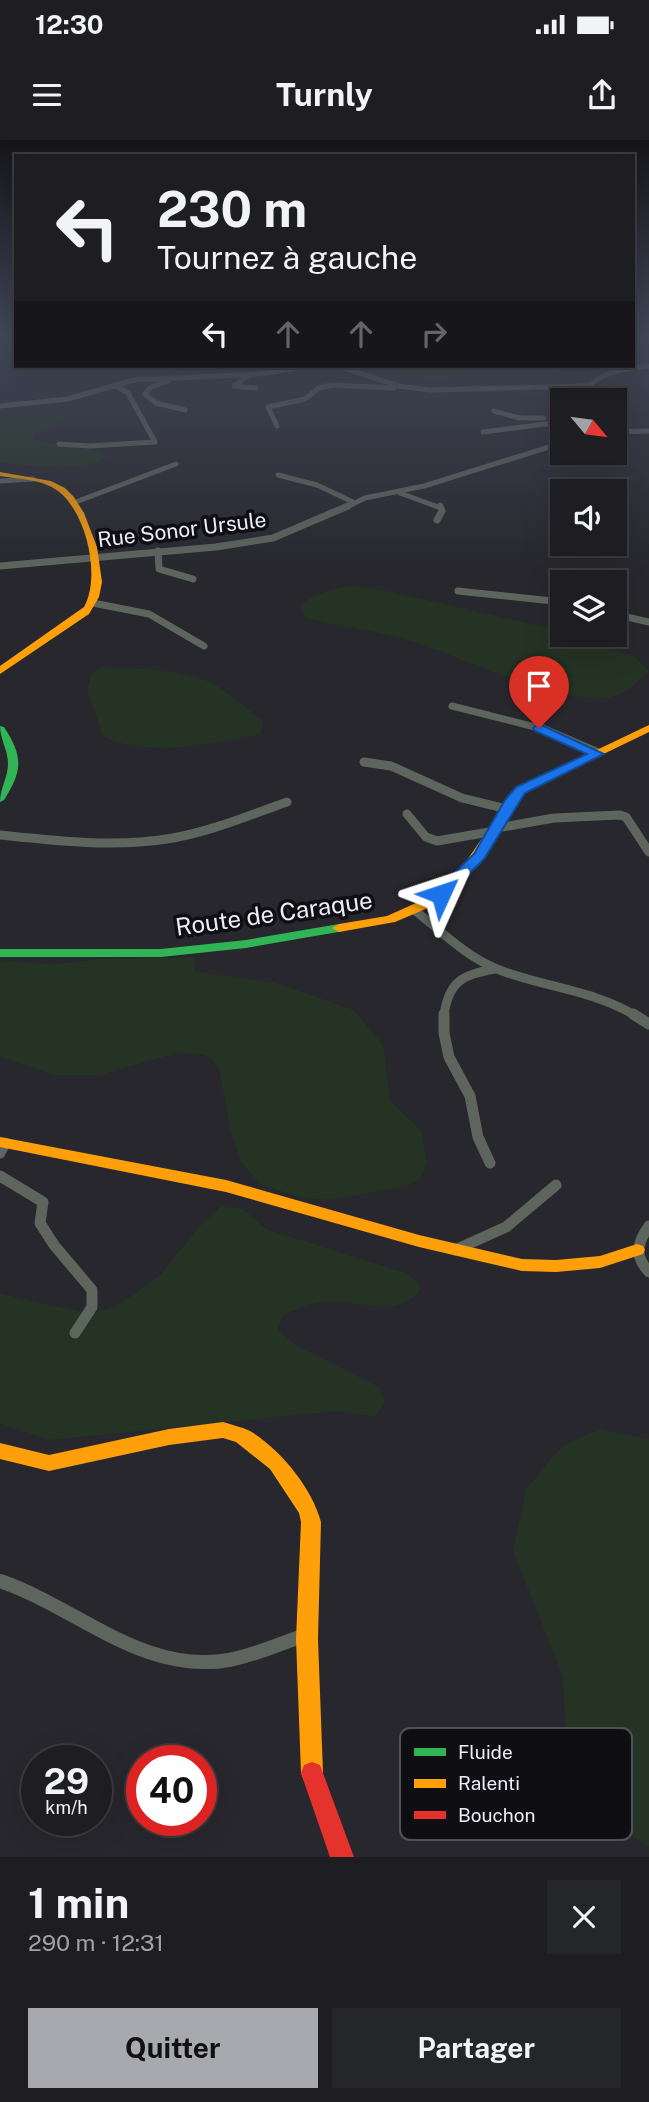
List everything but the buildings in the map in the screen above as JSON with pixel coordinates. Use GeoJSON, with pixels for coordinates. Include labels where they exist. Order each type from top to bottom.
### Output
{"type":"FeatureCollection","features":[{"type":"Feature","properties":{"kind":"street"},"geometry":{"type":"LineString","coordinates":[[59,444],[90,446],[155,442],[140,414]]}},
{"type":"Feature","properties":{"kind":"street"},"geometry":{"type":"LineString","coordinates":[[271,414],[277,426]]}},
{"type":"Feature","properties":{"kind":"street"},"geometry":{"type":"LineString","coordinates":[[505,414],[519,418],[550,419]]}},
{"type":"Feature","properties":{"kind":"street"},"geometry":{"type":"LineString","coordinates":[[482,432],[550,422]]}},
{"type":"Feature","properties":{"kind":"street"},"geometry":{"type":"LineString","coordinates":[[627,432],[649,431]]}},
{"type":"Feature","properties":{"kind":"street","name":"Rue Sonor Ursule"},"geometry":{"type":"LineString","coordinates":[[0,566],[273,538],[301,528],[353,502],[424,486],[550,447]]}},
{"type":"Feature","properties":{"kind":"street"},"geometry":{"type":"LineString","coordinates":[[73,503],[176,464]]}},
{"type":"Feature","properties":{"kind":"street"},"geometry":{"type":"LineString","coordinates":[[0,474],[33,479],[63,491],[85,525],[96,557],[93,603],[83,615],[0,671]]}},
{"type":"Feature","properties":{"kind":"street"},"geometry":{"type":"LineString","coordinates":[[278,475],[317,485],[353,502]]}},
{"type":"Feature","properties":{"kind":"street"},"geometry":{"type":"LineString","coordinates":[[0,481],[33,479]]}},
{"type":"Feature","properties":{"kind":"street"},"geometry":{"type":"LineString","coordinates":[[395,491],[440,505],[442,510],[437,520]]}},
{"type":"Feature","properties":{"kind":"street"},"geometry":{"type":"LineString","coordinates":[[158,551],[159,569],[193,579]]}},
{"type":"Feature","properties":{"kind":"street"},"geometry":{"type":"LineString","coordinates":[[458,591],[550,600]]}},
{"type":"Feature","properties":{"kind":"street"},"geometry":{"type":"LineString","coordinates":[[93,603],[157,617],[204,646]]}},
{"type":"Feature","properties":{"kind":"street"},"geometry":{"type":"LineString","coordinates":[[627,617],[649,622]]}},
{"type":"Feature","properties":{"kind":"street"},"geometry":{"type":"LineString","coordinates":[[452,706],[548,730],[598,754]]}},
{"type":"Feature","properties":{"kind":"street","name":"Route de Caraque"},"geometry":{"type":"LineString","coordinates":[[0,953],[161,953],[368,925],[390,919],[430,902],[464,873],[480,856],[515,795],[528,785],[649,728]]}},
{"type":"Feature","properties":{"kind":"street"},"geometry":{"type":"LineString","coordinates":[[0,729],[16,754],[17,765],[0,798]]}},
{"type":"Feature","properties":{"kind":"street"},"geometry":{"type":"LineString","coordinates":[[364,762],[391,766],[462,798],[508,809]]}},
{"type":"Feature","properties":{"kind":"street"},"geometry":{"type":"LineString","coordinates":[[0,835],[61,841],[159,840],[188,834],[287,802]]}},
{"type":"Feature","properties":{"kind":"street"},"geometry":{"type":"LineString","coordinates":[[407,814],[426,837],[437,841],[554,818],[620,815],[626,817],[649,852]]}},
{"type":"Feature","properties":{"kind":"street"},"geometry":{"type":"LineString","coordinates":[[413,909],[477,959],[495,969],[607,1000],[649,1024]]}},
{"type":"Feature","properties":{"kind":"street"},"geometry":{"type":"LineString","coordinates":[[489,1163],[479,1142],[470,1094],[454,1069],[447,1051],[443,1023],[445,1007],[452,989],[462,978],[472,973],[495,969]]}},
{"type":"Feature","properties":{"kind":"street"},"geometry":{"type":"LineString","coordinates":[[2,1146],[226,1186],[455,1250],[522,1265],[600,1262],[637,1250]]}},
{"type":"Feature","properties":{"kind":"street"},"geometry":{"type":"LineString","coordinates":[[0,1176],[43,1202],[40,1223],[54,1245],[93,1290],[92,1307],[75,1333]]}},
{"type":"Feature","properties":{"kind":"street"},"geometry":{"type":"LineString","coordinates":[[455,1250],[506,1227],[556,1185]]}},
{"type":"Feature","properties":{"kind":"street"},"geometry":{"type":"LineString","coordinates":[[649,1226],[637,1243],[640,1263],[649,1272]]}},
{"type":"Feature","properties":{"kind":"street"},"geometry":{"type":"LineString","coordinates":[[0,1451],[49,1463],[169,1437],[223,1430],[242,1436],[277,1463],[308,1510],[312,1522],[307,1635],[312,1777],[342,1857]]}},
{"type":"Feature","properties":{"kind":"street"},"geometry":{"type":"LineString","coordinates":[[0,1581],[50,1602],[64,1613],[113,1640],[184,1663],[222,1661],[307,1635]]}},
{"type":"Feature","properties":{"kind":"green space"},"geometry":{"type":"Polygon","coordinates":[[[0,416],[61,416],[67,419],[50,430],[34,434],[34,440],[90,450],[107,456],[85,466],[71,467],[0,463],[0,416]]]}},
{"type":"Feature","properties":{"kind":"green space"},"geometry":{"type":"Polygon","coordinates":[[[355,586],[393,592],[548,628],[550,647],[606,647],[635,657],[649,671],[629,689],[615,696],[597,699],[574,696],[518,681],[406,640],[305,618],[300,605],[326,591],[355,586]]]}},
{"type":"Feature","properties":{"kind":"green space"},"geometry":{"type":"Polygon","coordinates":[[[102,667],[160,670],[191,676],[216,685],[264,722],[260,734],[180,747],[158,748],[119,743],[103,736],[87,690],[92,672],[102,667]]]}},
{"type":"Feature","properties":{"kind":"green space"},"geometry":{"type":"Polygon","coordinates":[[[195,957],[194,971],[276,983],[354,1010],[383,1045],[390,1101],[421,1130],[427,1163],[420,1179],[408,1186],[332,1200],[301,1198],[260,1184],[241,1162],[230,1129],[219,1069],[212,1059],[201,1054],[177,1053],[101,1075],[53,1075],[0,1057],[0,961],[55,964],[100,959],[195,957]]]}},
{"type":"Feature","properties":{"kind":"green space"},"geometry":{"type":"Polygon","coordinates":[[[221,1206],[243,1209],[266,1229],[409,1274],[421,1288],[405,1303],[395,1306],[325,1302],[282,1316],[278,1329],[294,1344],[379,1387],[385,1403],[375,1417],[337,1411],[50,1440],[0,1424],[0,1294],[90,1314],[118,1305],[160,1275],[199,1227],[221,1206]]]}},
{"type":"Feature","properties":{"kind":"green space"},"geometry":{"type":"Polygon","coordinates":[[[600,1429],[649,1439],[649,1847],[632,1836],[632,1728],[565,1728],[563,1677],[513,1551],[526,1489],[562,1446],[600,1429]]]}},
{"type":"Feature","properties":{"kind":"traffic: fast"},"geometry":{"type":"LineString","coordinates":[[0,729],[11,748],[14,764],[0,798]]}},
{"type":"Feature","properties":{"kind":"traffic: fast"},"geometry":{"type":"LineString","coordinates":[[0,953],[161,953],[246,944],[339,928]]}},
{"type":"Feature","properties":{"kind":"traffic: slow"},"geometry":{"type":"LineString","coordinates":[[0,474],[48,483],[62,490],[71,499],[93,547],[97,582],[94,597],[85,612],[0,671]]}},
{"type":"Feature","properties":{"kind":"traffic: slow"},"geometry":{"type":"LineString","coordinates":[[339,928],[390,919],[430,902],[470,866],[521,790],[649,728]]}},
{"type":"Feature","properties":{"kind":"traffic: slow"},"geometry":{"type":"LineString","coordinates":[[0,1142],[226,1186],[419,1241],[522,1265],[556,1266],[600,1262],[637,1250]]}},
{"type":"Feature","properties":{"kind":"traffic: slow"},"geometry":{"type":"LineString","coordinates":[[0,1451],[49,1463],[169,1437],[223,1430],[242,1436],[277,1463],[308,1510],[311,1522],[307,1639],[312,1773]]}},
{"type":"Feature","properties":{"kind":"traffic: jam"},"geometry":{"type":"LineString","coordinates":[[312,1773],[342,1857]]}},
{"type":"Feature","properties":{"kind":"route"},"geometry":{"type":"LineString","coordinates":[[441,894],[480,856],[515,795],[528,785],[598,754],[539,728]]}}]}
